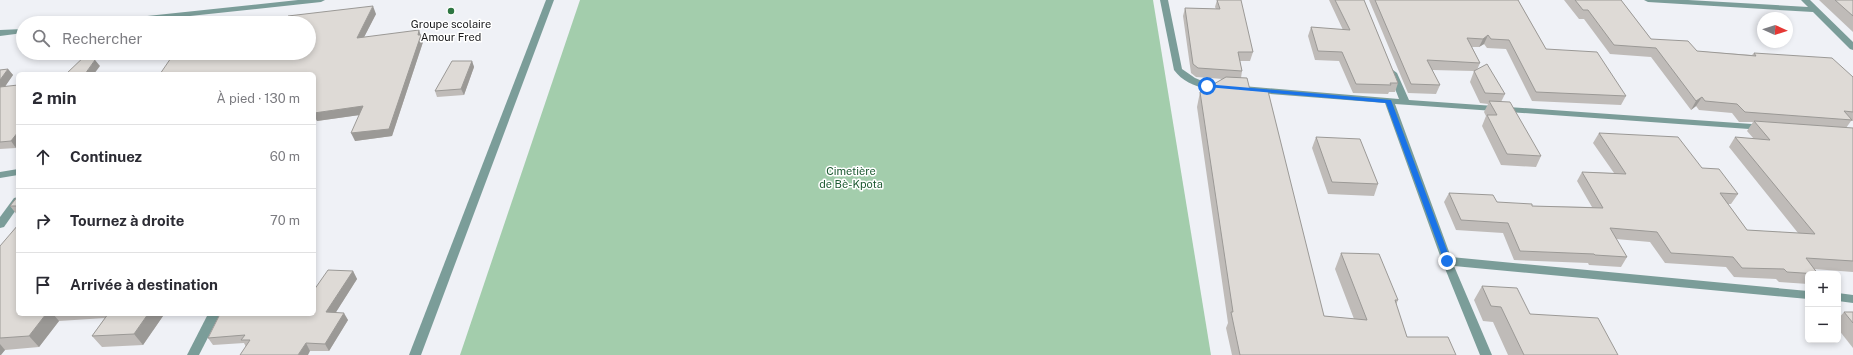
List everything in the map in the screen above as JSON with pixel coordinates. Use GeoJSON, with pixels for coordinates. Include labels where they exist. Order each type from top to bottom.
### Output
{"type":"FeatureCollection","features":[{"type":"Feature","properties":{"kind":"street"},"geometry":{"type":"LineString","coordinates":[[167,16],[321,0]]}},
{"type":"Feature","properties":{"kind":"street"},"geometry":{"type":"LineString","coordinates":[[415,355],[550,0]]}},
{"type":"Feature","properties":{"kind":"street"},"geometry":{"type":"LineString","coordinates":[[1164,0],[1178,70],[1194,82],[1207,86],[1389,101],[1774,128]]}},
{"type":"Feature","properties":{"kind":"street"},"geometry":{"type":"LineString","coordinates":[[1648,0],[1816,10]]}},
{"type":"Feature","properties":{"kind":"street"},"geometry":{"type":"LineString","coordinates":[[1805,0],[1853,47]]}},
{"type":"Feature","properties":{"kind":"street"},"geometry":{"type":"LineString","coordinates":[[0,33],[16,32]]}},
{"type":"Feature","properties":{"kind":"street"},"geometry":{"type":"LineString","coordinates":[[1390,66],[1405,102]]}},
{"type":"Feature","properties":{"kind":"street"},"geometry":{"type":"LineString","coordinates":[[1389,101],[1447,261],[1486,355]]}},
{"type":"Feature","properties":{"kind":"street"},"geometry":{"type":"LineString","coordinates":[[0,175],[16,172]]}},
{"type":"Feature","properties":{"kind":"street"},"geometry":{"type":"LineString","coordinates":[[0,224],[16,203]]}},
{"type":"Feature","properties":{"kind":"street"},"geometry":{"type":"LineString","coordinates":[[1447,261],[1805,295]]}},
{"type":"Feature","properties":{"kind":"street"},"geometry":{"type":"LineString","coordinates":[[1841,297],[1853,299]]}},
{"type":"Feature","properties":{"kind":"street"},"geometry":{"type":"LineString","coordinates":[[193,355],[213,316]]}},
{"type":"Feature","properties":{"kind":"green space","name":"Cimetière de Bè-Kpota"},"geometry":{"type":"Polygon","coordinates":[[[580,0],[1153,0],[1211,355],[460,355],[580,0]]]}},
{"type":"Feature","properties":{"kind":"building"},"geometry":{"type":"Polygon","coordinates":[[[1217,0],[1241,0],[1253,52],[1238,52],[1242,71],[1198,68],[1193,64],[1185,8],[1220,9],[1217,0]]]}},
{"type":"Feature","properties":{"kind":"building"},"geometry":{"type":"Polygon","coordinates":[[[1335,0],[1364,0],[1398,83],[1390,83],[1391,85],[1356,84],[1342,52],[1318,51],[1311,27],[1350,30],[1335,0]]]}},
{"type":"Feature","properties":{"kind":"building"},"geometry":{"type":"Polygon","coordinates":[[[1375,0],[1518,0],[1546,49],[1597,52],[1626,96],[1536,92],[1509,40],[1491,39],[1488,35],[1483,39],[1467,38],[1480,63],[1427,60],[1440,85],[1411,84],[1375,0]]]}},
{"type":"Feature","properties":{"kind":"building"},"geometry":{"type":"Polygon","coordinates":[[[1575,0],[1621,0],[1651,39],[1688,41],[1697,51],[1756,56],[1754,53],[1832,58],[1853,77],[1853,112],[1844,111],[1852,120],[1745,112],[1737,104],[1705,101],[1702,97],[1696,101],[1656,48],[1614,45],[1588,10],[1583,10],[1575,0]]]}},
{"type":"Feature","properties":{"kind":"building"},"geometry":{"type":"Polygon","coordinates":[[[1835,0],[1853,0],[1853,16],[1835,0]]]}},
{"type":"Feature","properties":{"kind":"building"},"geometry":{"type":"Polygon","coordinates":[[[373,6],[357,38],[419,30],[418,35],[421,35],[389,129],[351,133],[363,106],[316,113],[316,72],[161,72],[170,60],[316,60],[316,16],[288,16],[373,6]]]}},
{"type":"Feature","properties":{"kind":"building"},"geometry":{"type":"Polygon","coordinates":[[[81,60],[95,60],[86,72],[68,72],[81,60]]]}},
{"type":"Feature","properties":{"kind":"building"},"geometry":{"type":"Polygon","coordinates":[[[452,61],[472,61],[461,89],[435,91],[452,61]]]}},
{"type":"Feature","properties":{"kind":"building"},"geometry":{"type":"Polygon","coordinates":[[[1487,64],[1505,94],[1485,93],[1474,71],[1487,64]]]}},
{"type":"Feature","properties":{"kind":"building"},"geometry":{"type":"Polygon","coordinates":[[[8,69],[0,80],[0,70],[8,69]]]}},
{"type":"Feature","properties":{"kind":"building"},"geometry":{"type":"Polygon","coordinates":[[[1226,77],[1247,78],[1250,90],[1268,91],[1324,316],[1367,320],[1341,253],[1379,254],[1398,300],[1395,300],[1407,337],[1448,337],[1456,355],[1240,355],[1231,312],[1233,312],[1200,92],[1226,77]]]}},
{"type":"Feature","properties":{"kind":"building"},"geometry":{"type":"Polygon","coordinates":[[[16,85],[16,135],[11,141],[0,142],[0,87],[16,85]]]}},
{"type":"Feature","properties":{"kind":"building"},"geometry":{"type":"Polygon","coordinates":[[[1489,101],[1510,102],[1541,156],[1507,154],[1487,115],[1497,115],[1489,101]]]}},
{"type":"Feature","properties":{"kind":"building"},"geometry":{"type":"Polygon","coordinates":[[[1754,121],[1853,128],[1853,261],[1806,258],[1816,271],[1805,271],[1805,273],[1787,272],[1784,269],[1742,268],[1733,257],[1671,253],[1657,232],[1610,228],[1627,257],[1520,251],[1508,223],[1461,220],[1449,193],[1493,195],[1497,202],[1532,204],[1532,206],[1603,208],[1582,172],[1626,174],[1599,133],[1678,137],[1702,168],[1719,169],[1738,194],[1720,193],[1747,230],[1815,234],[1735,137],[1770,140],[1754,121]]]}},
{"type":"Feature","properties":{"kind":"building"},"geometry":{"type":"Polygon","coordinates":[[[1316,137],[1360,139],[1378,184],[1332,182],[1316,137]]]}},
{"type":"Feature","properties":{"kind":"building"},"geometry":{"type":"Polygon","coordinates":[[[16,198],[16,206],[10,206],[16,198]]]}},
{"type":"Feature","properties":{"kind":"building"},"geometry":{"type":"Polygon","coordinates":[[[16,227],[16,316],[44,316],[29,336],[0,338],[0,246],[16,227]]]}},
{"type":"Feature","properties":{"kind":"building"},"geometry":{"type":"Polygon","coordinates":[[[328,270],[353,271],[326,312],[344,313],[325,344],[306,343],[298,355],[240,355],[250,340],[241,340],[245,335],[208,338],[219,316],[316,316],[316,287],[328,270]]]}},
{"type":"Feature","properties":{"kind":"building"},"geometry":{"type":"Polygon","coordinates":[[[1482,286],[1517,288],[1530,314],[1598,318],[1618,355],[1524,355],[1501,307],[1491,306],[1482,286]]]}},
{"type":"Feature","properties":{"kind":"building"},"geometry":{"type":"Polygon","coordinates":[[[1844,312],[1853,312],[1853,323],[1844,312]]]}},
{"type":"Feature","properties":{"kind":"building"},"geometry":{"type":"Polygon","coordinates":[[[107,316],[147,316],[134,334],[92,336],[107,316]]]}},
{"type":"Feature","properties":{"kind":"place","name":"Groupe scolaire Amour Fred"},"geometry":{"type":"Point","coordinates":[451,11]}},
{"type":"Feature","properties":{"kind":"route"},"geometry":{"type":"LineString","coordinates":[[1207,86],[1389,101],[1447,261]]}}]}
